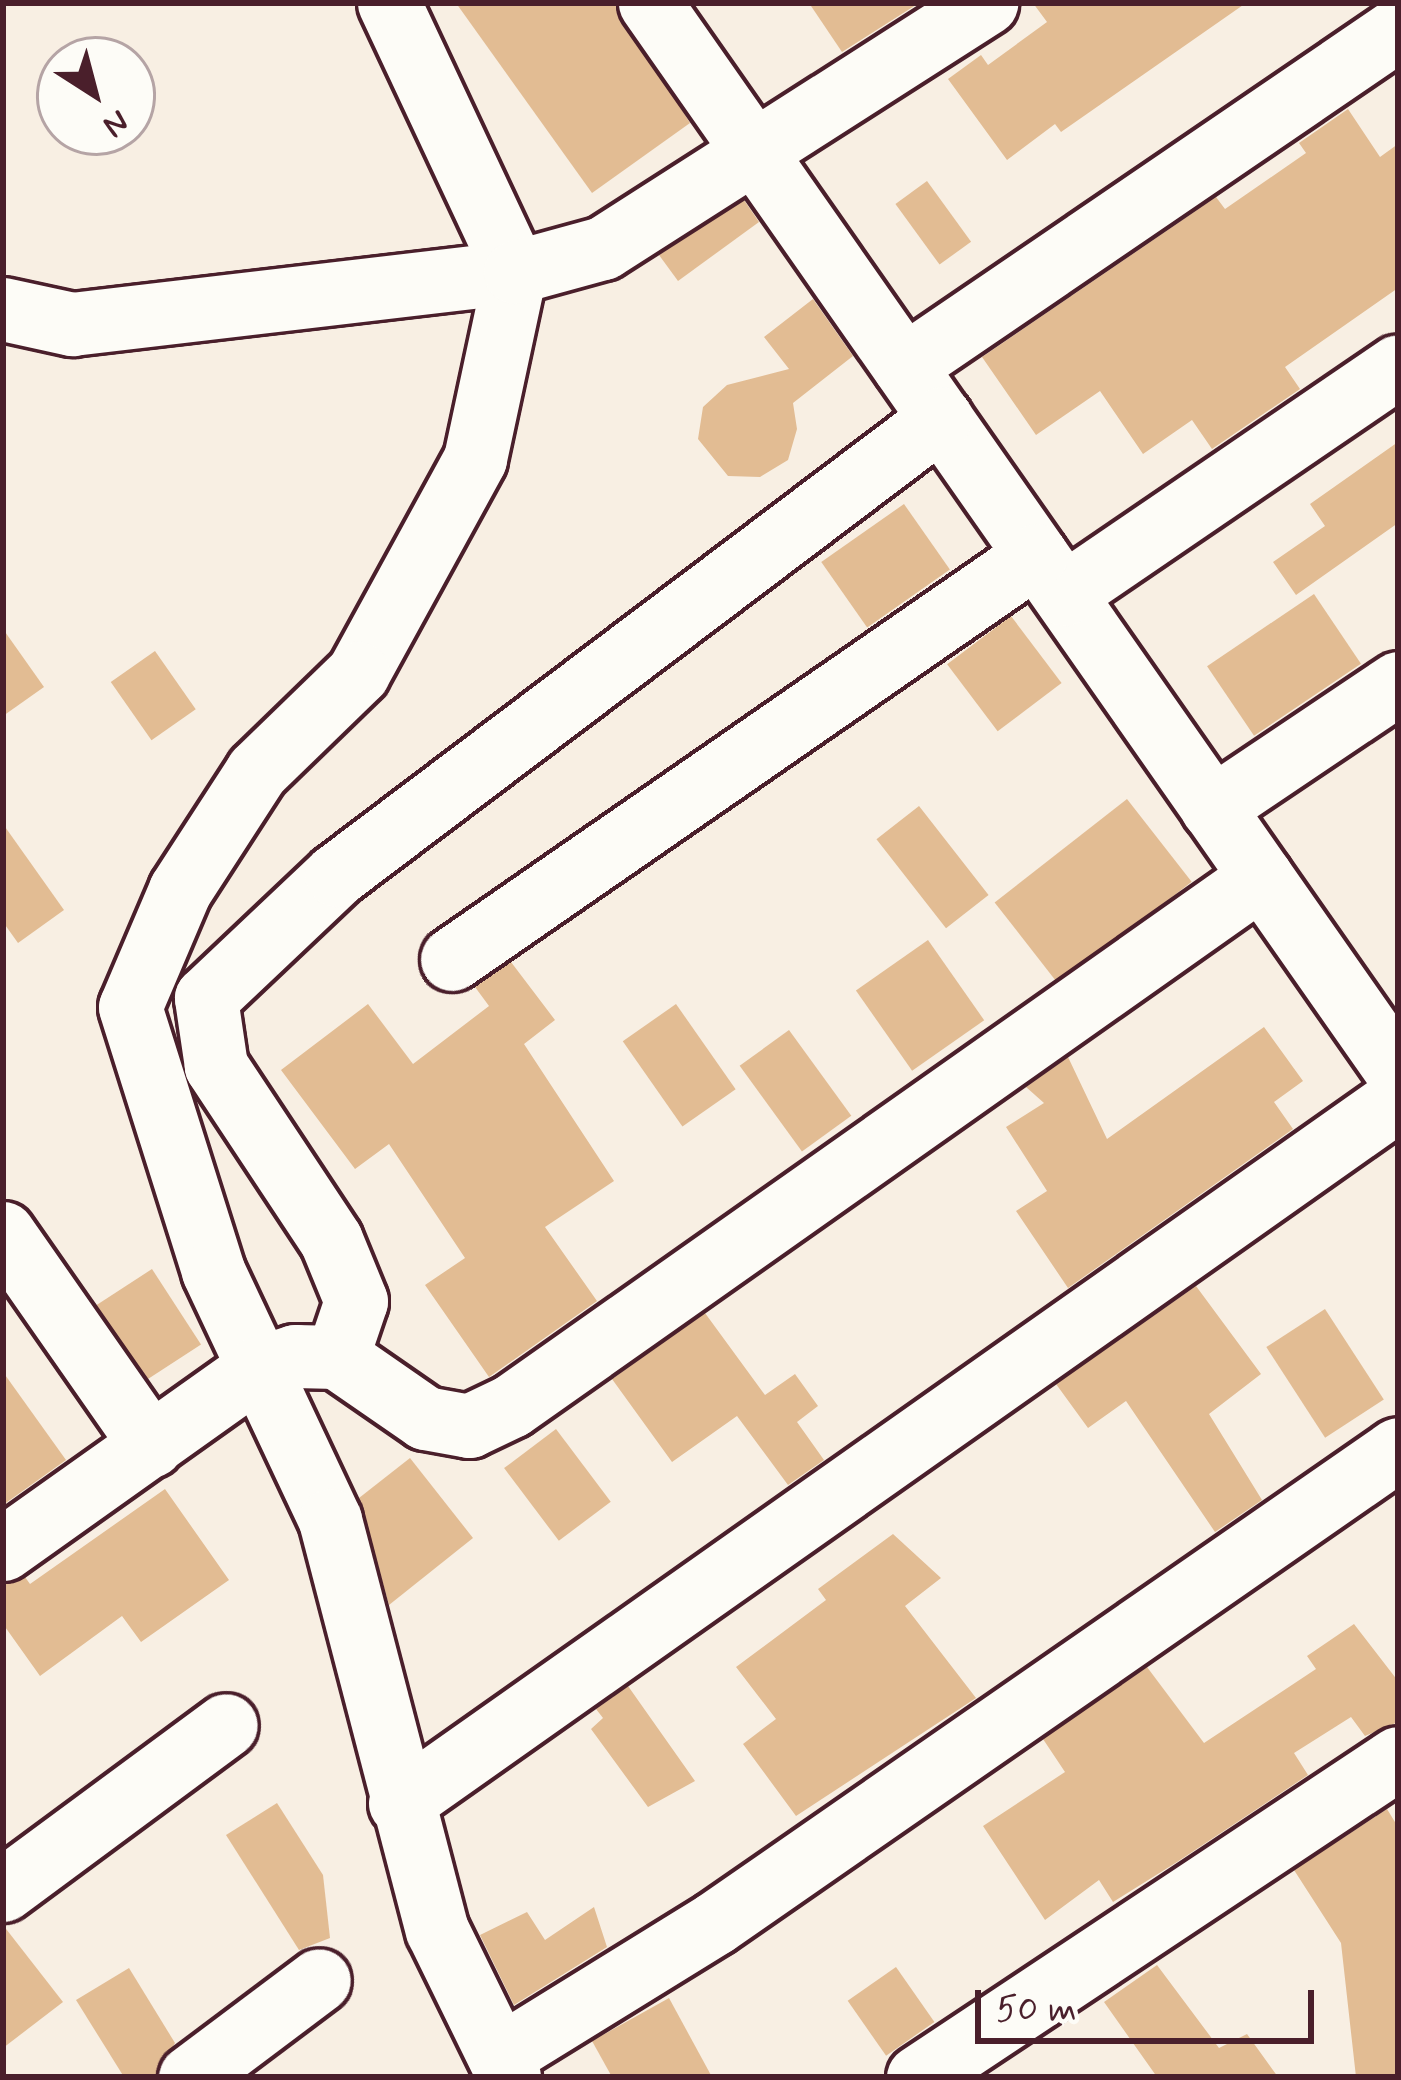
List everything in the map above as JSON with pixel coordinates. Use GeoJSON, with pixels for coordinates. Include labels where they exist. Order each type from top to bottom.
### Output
{"type":"FeatureCollection","features":[{"type":"Feature","properties":{"kind":"street"},"geometry":{"type":"LineString","coordinates":[[389,3],[515,272],[475,459],[358,673],[257,771],[180,890],[130,1007],[213,1271],[330,1520],[400,1803],[437,1930],[506,2065],[1398,1449]]}},
{"type":"Feature","properties":{"kind":"street"},"geometry":{"type":"LineString","coordinates":[[400,1803],[1393,1062],[650,3]]}},
{"type":"Feature","properties":{"kind":"street"},"geometry":{"type":"LineString","coordinates":[[3,309],[72,324],[515,272],[623,239],[986,3]]}},
{"type":"Feature","properties":{"kind":"street"},"geometry":{"type":"LineString","coordinates":[[904,366],[1398,29]]}},
{"type":"Feature","properties":{"kind":"street"},"geometry":{"type":"LineString","coordinates":[[452,959],[1050,574],[1398,366]]}},
{"type":"Feature","properties":{"kind":"street"},"geometry":{"type":"LineString","coordinates":[[337,1357],[356,1301],[331,1240],[215,1066],[206,998],[336,875],[941,418]]}},
{"type":"Feature","properties":{"kind":"street"},"geometry":{"type":"LineString","coordinates":[[1212,808],[1398,682]]}},
{"type":"Feature","properties":{"kind":"street"},"geometry":{"type":"LineString","coordinates":[[3,1549],[258,1369],[295,1356],[337,1357],[425,1418],[469,1426],[511,1406],[1261,877]]}},
{"type":"Feature","properties":{"kind":"street"},"geometry":{"type":"LineString","coordinates":[[3,1233],[151,1445]]}},
{"type":"Feature","properties":{"kind":"street"},"geometry":{"type":"LineString","coordinates":[[3,1890],[226,1725]]}},
{"type":"Feature","properties":{"kind":"street"},"geometry":{"type":"LineString","coordinates":[[918,2077],[1398,1758]]}},
{"type":"Feature","properties":{"kind":"street"},"geometry":{"type":"LineString","coordinates":[[190,2077],[319,1980]]}},
{"type":"Feature","properties":{"kind":"building"},"geometry":{"type":"Polygon","coordinates":[[[456,3],[615,3],[690,123],[592,193],[456,3]]]}},
{"type":"Feature","properties":{"kind":"building"},"geometry":{"type":"Polygon","coordinates":[[[809,3],[919,3],[842,52],[809,3]]]}},
{"type":"Feature","properties":{"kind":"building"},"geometry":{"type":"Polygon","coordinates":[[[1033,3],[1246,3],[1061,132],[1055,124],[1007,160],[948,79],[981,55],[988,65],[1047,22],[1033,3]]]}},
{"type":"Feature","properties":{"kind":"building"},"geometry":{"type":"Polygon","coordinates":[[[1348,109],[1380,157],[1398,144],[1398,288],[1285,367],[1300,389],[1212,449],[1192,420],[1143,454],[1100,391],[1036,435],[982,357],[1216,197],[1225,209],[1306,153],[1299,143],[1348,109]]]}},
{"type":"Feature","properties":{"kind":"building"},"geometry":{"type":"Polygon","coordinates":[[[927,181],[971,242],[940,265],[895,204],[927,181]]]}},
{"type":"Feature","properties":{"kind":"building"},"geometry":{"type":"Polygon","coordinates":[[[744,200],[759,222],[678,281],[659,255],[744,200]]]}},
{"type":"Feature","properties":{"kind":"building"},"geometry":{"type":"Polygon","coordinates":[[[813,299],[853,356],[793,403],[797,429],[788,460],[760,477],[728,476],[698,439],[703,407],[727,385],[789,369],[764,337],[813,299]]]}},
{"type":"Feature","properties":{"kind":"building"},"geometry":{"type":"Polygon","coordinates":[[[1398,442],[1398,523],[1296,595],[1273,562],[1325,526],[1310,504],[1398,442]]]}},
{"type":"Feature","properties":{"kind":"building"},"geometry":{"type":"Polygon","coordinates":[[[904,504],[950,570],[867,627],[821,562],[904,504]]]}},
{"type":"Feature","properties":{"kind":"building"},"geometry":{"type":"Polygon","coordinates":[[[1314,594],[1361,664],[1254,736],[1207,666],[1314,594]]]}},
{"type":"Feature","properties":{"kind":"building"},"geometry":{"type":"Polygon","coordinates":[[[1011,616],[1062,683],[998,731],[947,664],[1011,616]]]}},
{"type":"Feature","properties":{"kind":"building"},"geometry":{"type":"Polygon","coordinates":[[[3,629],[44,687],[3,716],[3,629]]]}},
{"type":"Feature","properties":{"kind":"building"},"geometry":{"type":"Polygon","coordinates":[[[155,651],[196,709],[151,740],[111,682],[155,651]]]}},
{"type":"Feature","properties":{"kind":"building"},"geometry":{"type":"Polygon","coordinates":[[[1127,799],[1192,882],[1059,985],[995,902],[1127,799]]]}},
{"type":"Feature","properties":{"kind":"building"},"geometry":{"type":"Polygon","coordinates":[[[919,806],[989,895],[946,928],[876,839],[919,806]]]}},
{"type":"Feature","properties":{"kind":"building"},"geometry":{"type":"Polygon","coordinates":[[[3,824],[64,910],[18,943],[3,922],[3,824]]]}},
{"type":"Feature","properties":{"kind":"building"},"geometry":{"type":"Polygon","coordinates":[[[928,940],[984,1020],[912,1071],[856,990],[928,940]]]}},
{"type":"Feature","properties":{"kind":"building"},"geometry":{"type":"Polygon","coordinates":[[[511,962],[555,1020],[524,1044],[614,1181],[545,1227],[597,1301],[489,1377],[425,1285],[465,1258],[389,1144],[355,1169],[281,1070],[368,1004],[413,1064],[489,1006],[475,987],[511,962]]]}},
{"type":"Feature","properties":{"kind":"building"},"geometry":{"type":"Polygon","coordinates":[[[676,1004],[736,1089],[682,1126],[623,1041],[676,1004]]]}},
{"type":"Feature","properties":{"kind":"building"},"geometry":{"type":"Polygon","coordinates":[[[1264,1027],[1303,1081],[1274,1102],[1293,1129],[1068,1288],[1016,1211],[1047,1191],[1006,1127],[1044,1103],[1026,1087],[1068,1057],[1107,1139],[1264,1027]]]}},
{"type":"Feature","properties":{"kind":"building"},"geometry":{"type":"Polygon","coordinates":[[[789,1030],[851,1116],[802,1152],[740,1066],[789,1030]]]}},
{"type":"Feature","properties":{"kind":"building"},"geometry":{"type":"Polygon","coordinates":[[[152,1269],[201,1344],[146,1380],[97,1305],[152,1269]]]}},
{"type":"Feature","properties":{"kind":"building"},"geometry":{"type":"Polygon","coordinates":[[[1196,1286],[1261,1374],[1209,1414],[1262,1500],[1215,1532],[1126,1401],[1088,1428],[1056,1384],[1196,1286]]]}},
{"type":"Feature","properties":{"kind":"building"},"geometry":{"type":"Polygon","coordinates":[[[1325,1309],[1384,1400],[1325,1438],[1266,1347],[1325,1309]]]}},
{"type":"Feature","properties":{"kind":"building"},"geometry":{"type":"Polygon","coordinates":[[[705,1313],[765,1395],[795,1374],[818,1406],[797,1422],[824,1460],[788,1485],[737,1416],[672,1462],[612,1379],[705,1313]]]}},
{"type":"Feature","properties":{"kind":"building"},"geometry":{"type":"Polygon","coordinates":[[[3,1372],[66,1460],[3,1505],[3,1372]]]}},
{"type":"Feature","properties":{"kind":"building"},"geometry":{"type":"Polygon","coordinates":[[[556,1429],[611,1502],[559,1541],[504,1468],[556,1429]]]}},
{"type":"Feature","properties":{"kind":"building"},"geometry":{"type":"Polygon","coordinates":[[[410,1458],[473,1538],[389,1605],[359,1498],[410,1458]]]}},
{"type":"Feature","properties":{"kind":"building"},"geometry":{"type":"Polygon","coordinates":[[[165,1489],[229,1580],[141,1642],[122,1616],[40,1676],[3,1624],[3,1584],[25,1577],[30,1584],[165,1489]]]}},
{"type":"Feature","properties":{"kind":"building"},"geometry":{"type":"Polygon","coordinates":[[[893,1534],[941,1578],[905,1606],[976,1698],[796,1816],[743,1744],[776,1719],[736,1667],[826,1600],[818,1589],[893,1534]]]}},
{"type":"Feature","properties":{"kind":"building"},"geometry":{"type":"Polygon","coordinates":[[[1354,1624],[1398,1681],[1398,1722],[1365,1736],[1351,1717],[1294,1753],[1308,1775],[1177,1862],[1113,1902],[1099,1880],[1045,1920],[983,1826],[1065,1772],[1043,1739],[1147,1667],[1204,1743],[1316,1669],[1307,1656],[1354,1624]]]}},
{"type":"Feature","properties":{"kind":"building"},"geometry":{"type":"Polygon","coordinates":[[[628,1686],[695,1781],[648,1807],[591,1729],[603,1718],[596,1709],[628,1686]]]}},
{"type":"Feature","properties":{"kind":"building"},"geometry":{"type":"Polygon","coordinates":[[[277,1803],[323,1875],[330,1938],[299,1950],[226,1835],[277,1803]]]}},
{"type":"Feature","properties":{"kind":"building"},"geometry":{"type":"Polygon","coordinates":[[[1387,1809],[1398,1827],[1398,2077],[1356,2077],[1341,1943],[1294,1870],[1387,1809]]]}},
{"type":"Feature","properties":{"kind":"building"},"geometry":{"type":"Polygon","coordinates":[[[594,1907],[607,1947],[514,2005],[480,1935],[527,1912],[545,1940],[594,1907]]]}},
{"type":"Feature","properties":{"kind":"building"},"geometry":{"type":"Polygon","coordinates":[[[3,1925],[63,2002],[3,2048],[3,1925]]]}},
{"type":"Feature","properties":{"kind":"building"},"geometry":{"type":"Polygon","coordinates":[[[1157,1965],[1219,2048],[1247,2034],[1278,2077],[1157,2077],[1104,2002],[1157,1965]]]}},
{"type":"Feature","properties":{"kind":"building"},"geometry":{"type":"Polygon","coordinates":[[[896,1967],[934,2022],[886,2056],[848,2001],[896,1967]]]}},
{"type":"Feature","properties":{"kind":"building"},"geometry":{"type":"Polygon","coordinates":[[[129,1968],[175,2043],[155,2077],[124,2077],[76,2000],[129,1968]]]}},
{"type":"Feature","properties":{"kind":"building"},"geometry":{"type":"Polygon","coordinates":[[[669,1998],[712,2077],[612,2077],[592,2041],[669,1998]]]}}]}
